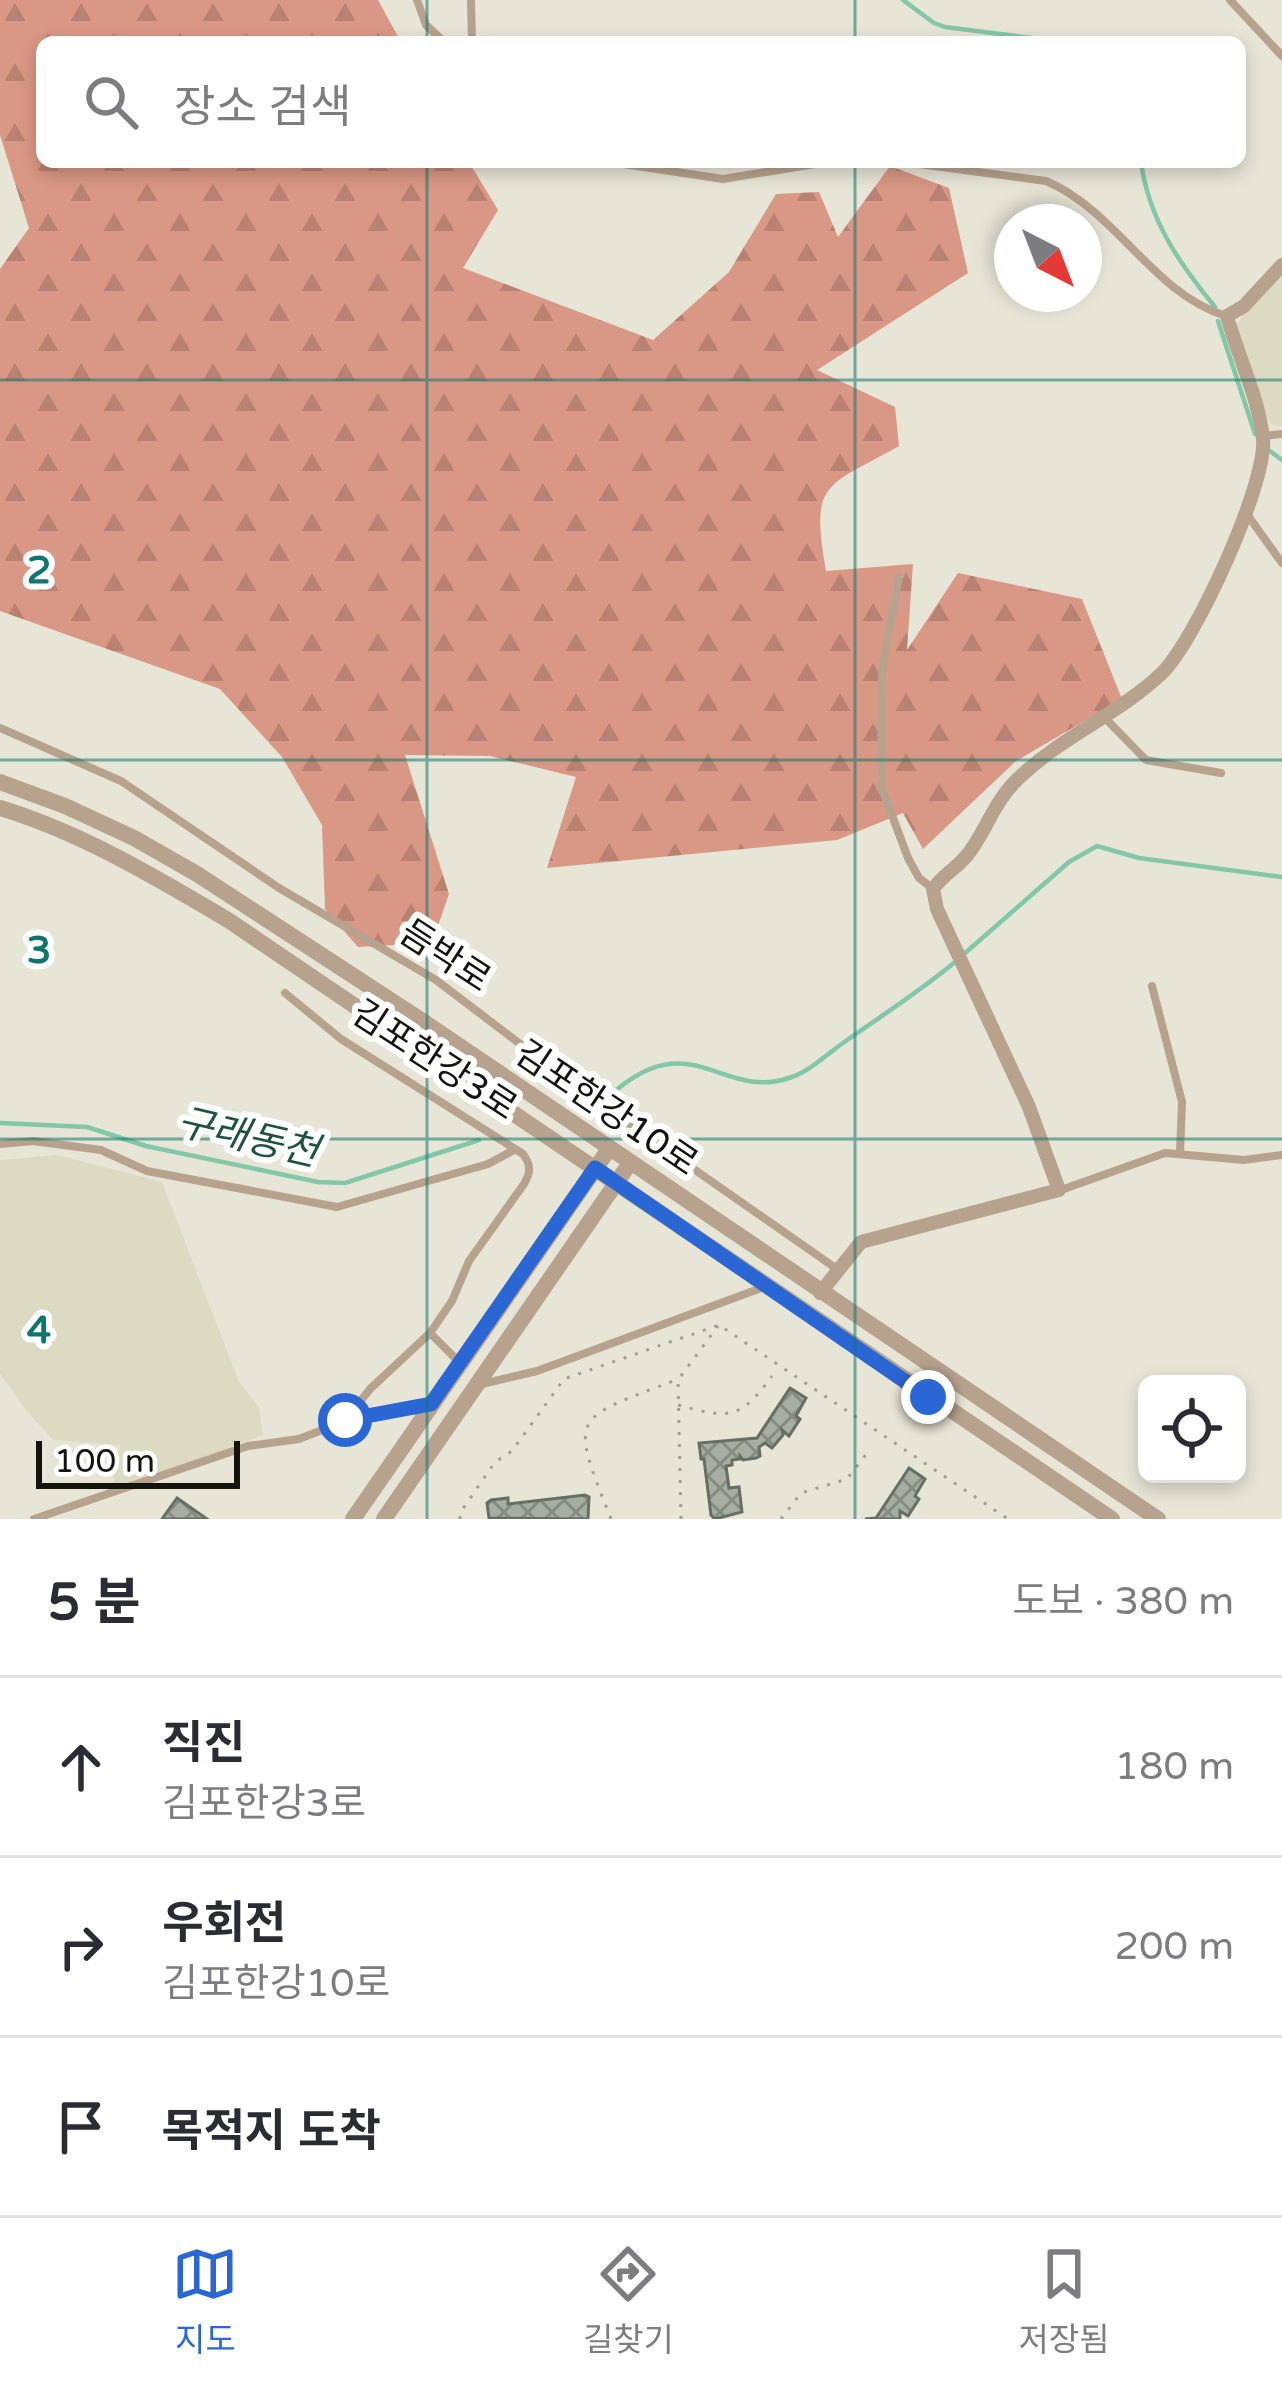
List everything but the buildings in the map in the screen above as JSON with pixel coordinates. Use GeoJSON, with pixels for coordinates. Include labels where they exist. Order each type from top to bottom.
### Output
{"type":"FeatureCollection","features":[{"type":"Feature","properties":{"kind":"street"},"geometry":{"type":"LineString","coordinates":[[820,1293],[861,1242],[1059,1190],[1029,1107],[933,889],[971,851],[982,825],[1009,787],[1063,740],[1126,702],[1168,667],[1214,584],[1260,463],[1263,436],[1227,316],[1244,306],[1282,265]]}},
{"type":"Feature","properties":{"kind":"street","name":"김포한강10로"},"geometry":{"type":"LineString","coordinates":[[0,782],[65,806],[197,874],[424,1022],[1158,1519]]}},
{"type":"Feature","properties":{"kind":"street","name":"김포한강10로"},"geometry":{"type":"LineString","coordinates":[[0,808],[128,862],[228,920],[1112,1519]]}},
{"type":"Feature","properties":{"kind":"street"},"geometry":{"type":"LineString","coordinates":[[353,1519],[609,1149]]}},
{"type":"Feature","properties":{"kind":"street"},"geometry":{"type":"LineString","coordinates":[[384,1519],[630,1163]]}},
{"type":"Feature","properties":{"kind":"lane"},"geometry":{"type":"LineString","coordinates":[[417,0],[426,25],[438,36]]}},
{"type":"Feature","properties":{"kind":"lane"},"geometry":{"type":"LineString","coordinates":[[471,0],[472,36]]}},
{"type":"Feature","properties":{"kind":"lane"},"geometry":{"type":"LineString","coordinates":[[1230,0],[1282,56]]}},
{"type":"Feature","properties":{"kind":"lane"},"geometry":{"type":"LineString","coordinates":[[650,168],[723,179],[790,168]]}},
{"type":"Feature","properties":{"kind":"lane"},"geometry":{"type":"LineString","coordinates":[[949,168],[1046,181],[1067,190],[1103,217],[1186,298],[1227,316]]}},
{"type":"Feature","properties":{"kind":"lane"},"geometry":{"type":"LineString","coordinates":[[1263,436],[1282,434]]}},
{"type":"Feature","properties":{"kind":"lane"},"geometry":{"type":"LineString","coordinates":[[1245,512],[1282,562]]}},
{"type":"Feature","properties":{"kind":"lane"},"geometry":{"type":"LineString","coordinates":[[899,577],[882,669],[880,786],[908,858],[933,889]]}},
{"type":"Feature","properties":{"kind":"lane"},"geometry":{"type":"LineString","coordinates":[[1103,716],[1146,760],[1221,773]]}},
{"type":"Feature","properties":{"kind":"lane","name":"듬박로"},"geometry":{"type":"LineString","coordinates":[[0,728],[121,781],[279,888],[436,980],[582,1091],[837,1269]]}},
{"type":"Feature","properties":{"kind":"lane"},"geometry":{"type":"LineString","coordinates":[[1152,986],[1182,1102],[1180,1153]]}},
{"type":"Feature","properties":{"kind":"lane","name":"김포한강3로"},"geometry":{"type":"LineString","coordinates":[[285,993],[341,1040],[515,1149],[529,1163],[530,1174],[469,1261],[452,1301],[430,1334]]}},
{"type":"Feature","properties":{"kind":"lane"},"geometry":{"type":"LineString","coordinates":[[0,1144],[33,1142],[101,1150],[147,1171],[337,1207],[488,1164],[515,1149]]}},
{"type":"Feature","properties":{"kind":"lane"},"geometry":{"type":"LineString","coordinates":[[1059,1190],[1165,1153],[1244,1160],[1282,1155]]}},
{"type":"Feature","properties":{"kind":"lane"},"geometry":{"type":"LineString","coordinates":[[476,1386],[538,1371],[769,1286]]}},
{"type":"Feature","properties":{"kind":"lane"},"geometry":{"type":"LineString","coordinates":[[345,1420],[370,1389],[430,1334],[460,1363]]}},
{"type":"Feature","properties":{"kind":"lane"},"geometry":{"type":"LineString","coordinates":[[34,1519],[248,1446],[318,1434],[345,1420],[431,1404]]}},
{"type":"Feature","properties":{"kind":"path"},"geometry":{"type":"LineString","coordinates":[[611,1519],[586,1455],[583,1432],[587,1424],[601,1411],[678,1380],[719,1325]]}},
{"type":"Feature","properties":{"kind":"path"},"geometry":{"type":"LineString","coordinates":[[460,1519],[495,1462],[512,1451],[564,1378],[719,1325]]}},
{"type":"Feature","properties":{"kind":"path"},"geometry":{"type":"LineString","coordinates":[[719,1325],[1008,1519]]}},
{"type":"Feature","properties":{"kind":"path"},"geometry":{"type":"LineString","coordinates":[[678,1405],[734,1414],[753,1402],[772,1376]]}},
{"type":"Feature","properties":{"kind":"path"},"geometry":{"type":"LineString","coordinates":[[678,1380],[681,1519]]}},
{"type":"Feature","properties":{"kind":"path"},"geometry":{"type":"LineString","coordinates":[[781,1519],[801,1492],[847,1479],[868,1452]]}},
{"type":"Feature","properties":{"kind":"shaded area"},"geometry":{"type":"Polygon","coordinates":[[[1282,273],[1282,426],[1278,426],[1266,416],[1236,327],[1282,273]]]}},
{"type":"Feature","properties":{"kind":"shaded area"},"geometry":{"type":"Polygon","coordinates":[[[58,1155],[162,1182],[239,1382],[259,1407],[263,1435],[111,1493],[120,1445],[53,1440],[26,1410],[0,1374],[0,1160],[58,1155]]]}},
{"type":"Feature","properties":{"kind":"green space"},"geometry":{"type":"Polygon","coordinates":[[[0,0],[378,0],[398,36],[36,36],[36,168],[473,168],[498,210],[463,268],[653,340],[729,272],[776,194],[819,192],[838,237],[889,168],[949,188],[968,273],[817,370],[895,407],[899,446],[854,470],[829,490],[820,519],[826,571],[913,564],[907,650],[958,573],[1082,599],[1122,699],[1016,761],[923,849],[903,813],[837,840],[547,868],[576,777],[490,756],[405,755],[449,894],[432,943],[358,947],[325,909],[322,825],[282,757],[220,689],[0,611],[0,269],[29,228],[0,135],[0,0]]]}},
{"type":"Feature","properties":{"kind":"waterway"},"geometry":{"type":"LineString","coordinates":[[903,0],[945,27],[1016,36]]}},
{"type":"Feature","properties":{"kind":"waterway"},"geometry":{"type":"LineString","coordinates":[[1142,168],[1168,240],[1215,307]]}},
{"type":"Feature","properties":{"kind":"waterway"},"geometry":{"type":"LineString","coordinates":[[1218,321],[1255,434]]}},
{"type":"Feature","properties":{"kind":"waterway"},"geometry":{"type":"LineString","coordinates":[[1270,451],[1282,460]]}},
{"type":"Feature","properties":{"kind":"waterway"},"geometry":{"type":"LineString","coordinates":[[964,954],[1069,862],[1097,846],[1139,858],[1282,877]]}},
{"type":"Feature","properties":{"kind":"waterway","name":"구래동천"},"geometry":{"type":"LineString","coordinates":[[608,1097],[637,1075],[662,1065],[684,1064],[743,1080],[789,1078],[817,1063],[955,962]]}},
{"type":"Feature","properties":{"kind":"waterway","name":"구래동천"},"geometry":{"type":"LineString","coordinates":[[0,1123],[87,1127],[146,1146],[318,1182],[345,1183],[479,1140]]}},
{"type":"Feature","properties":{"kind":"route"},"geometry":{"type":"LineString","coordinates":[[345,1420],[431,1404],[595,1168],[928,1397]]}}]}
